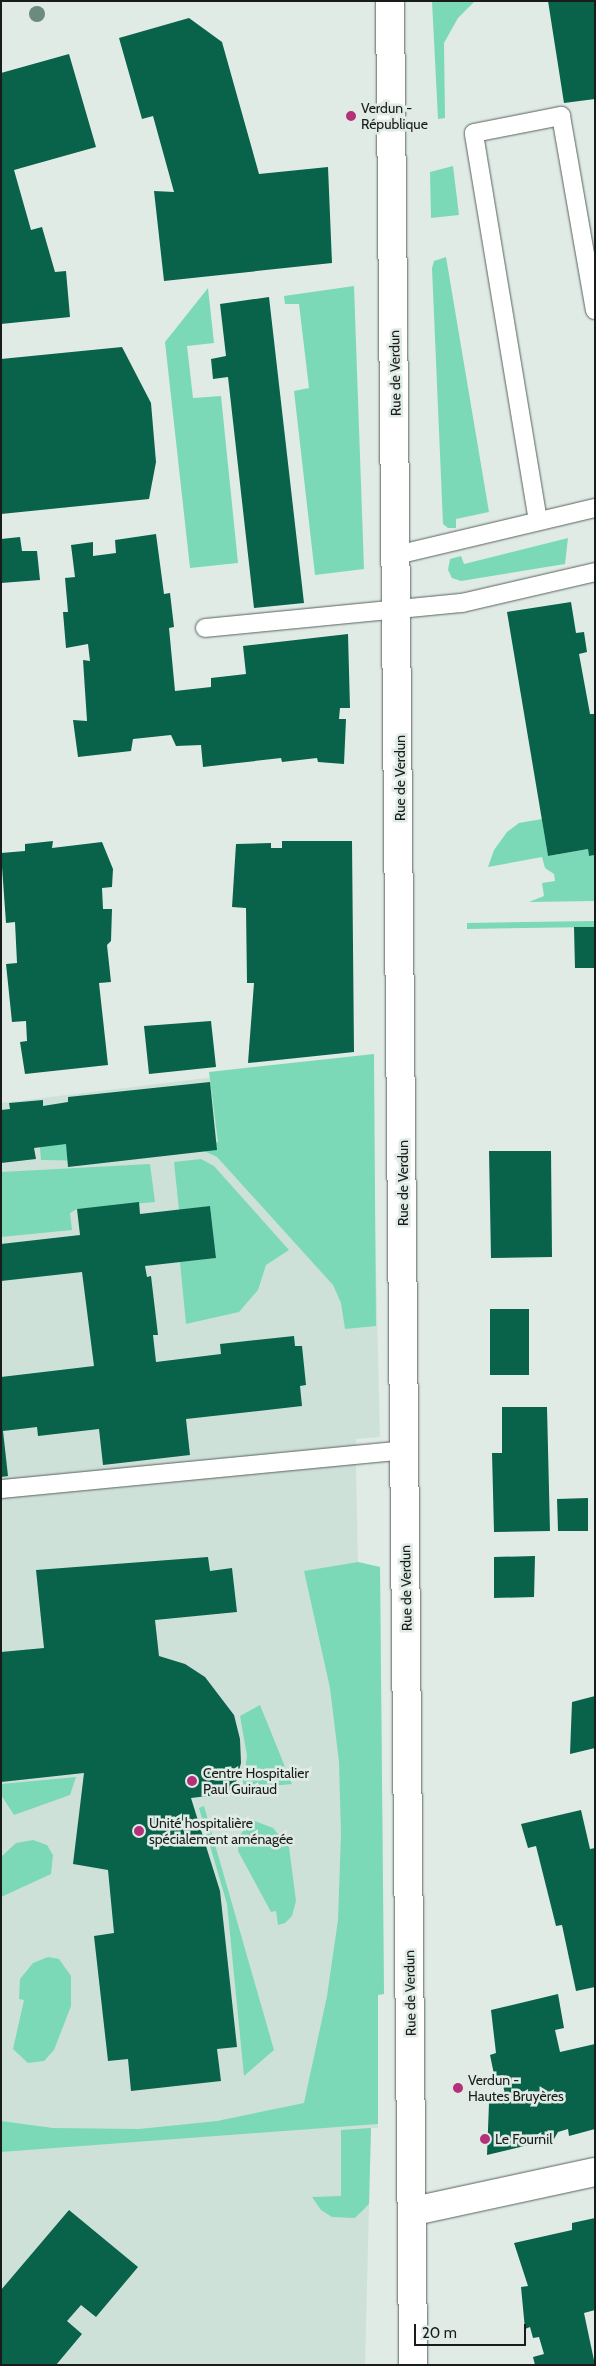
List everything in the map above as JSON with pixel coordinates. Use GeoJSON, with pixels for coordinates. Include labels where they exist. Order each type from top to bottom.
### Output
{"type":"FeatureCollection","features":[{"type":"Feature","properties":{"kind":"street","name":"Rue de Verdun"},"geometry":{"type":"LineString","coordinates":[[390,1],[398,555],[405,1450],[414,2211],[413,2365]]}},
{"type":"Feature","properties":{"kind":"street"},"geometry":{"type":"LineString","coordinates":[[414,2211],[595,2172]]}},
{"type":"Feature","properties":{"kind":"lane"},"geometry":{"type":"LineString","coordinates":[[538,522],[474,132],[561,116],[595,310]]}},
{"type":"Feature","properties":{"kind":"lane"},"geometry":{"type":"LineString","coordinates":[[398,555],[595,508]]}},
{"type":"Feature","properties":{"kind":"lane"},"geometry":{"type":"LineString","coordinates":[[205,628],[462,603],[595,572]]}},
{"type":"Feature","properties":{"kind":"lane"},"geometry":{"type":"LineString","coordinates":[[1,1489],[405,1450]]}},
{"type":"Feature","properties":{"kind":"shaded area","name":"Centre Hospitalier Paul Guiraud"},"geometry":{"type":"Polygon","coordinates":[[[371,1058],[380,1437],[356,1439],[356,1466],[358,1562],[380,1567],[384,1994],[378,1995],[378,2128],[371,2128],[365,2365],[1,2365],[1,1103],[371,1058]]]}},
{"type":"Feature","properties":{"kind":"green space"},"geometry":{"type":"Polygon","coordinates":[[[432,1],[475,1],[458,18],[444,43],[445,118],[438,119],[432,1]]]}},
{"type":"Feature","properties":{"kind":"green space"},"geometry":{"type":"Polygon","coordinates":[[[453,166],[459,215],[431,218],[430,172],[453,166]]]}},
{"type":"Feature","properties":{"kind":"green space"},"geometry":{"type":"Polygon","coordinates":[[[446,257],[489,512],[456,519],[456,528],[448,528],[443,524],[432,268],[434,261],[446,257]]]}},
{"type":"Feature","properties":{"kind":"green space"},"geometry":{"type":"Polygon","coordinates":[[[354,286],[364,569],[315,575],[294,391],[309,388],[299,304],[285,304],[284,296],[354,286]]]}},
{"type":"Feature","properties":{"kind":"green space"},"geometry":{"type":"Polygon","coordinates":[[[208,288],[214,343],[187,346],[193,398],[221,396],[238,563],[190,568],[165,342],[208,288]]]}},
{"type":"Feature","properties":{"kind":"green space"},"geometry":{"type":"Polygon","coordinates":[[[568,538],[565,564],[461,581],[452,578],[448,570],[450,559],[461,556],[464,564],[568,538]]]}},
{"type":"Feature","properties":{"kind":"green space"},"geometry":{"type":"Polygon","coordinates":[[[542,819],[548,856],[588,849],[589,856],[595,855],[595,901],[529,902],[544,896],[542,883],[555,881],[554,874],[545,868],[542,857],[488,867],[494,850],[507,832],[519,823],[542,819]]]}},
{"type":"Feature","properties":{"kind":"green space"},"geometry":{"type":"Polygon","coordinates":[[[595,921],[595,927],[467,929],[467,923],[595,921]]]}},
{"type":"Feature","properties":{"kind":"green space"},"geometry":{"type":"Polygon","coordinates":[[[374,1054],[376,1326],[345,1329],[341,1303],[333,1285],[217,1157],[202,1150],[172,1148],[218,1142],[209,1072],[374,1054]]]}},
{"type":"Feature","properties":{"kind":"green space"},"geometry":{"type":"Polygon","coordinates":[[[67,1134],[97,1161],[41,1160],[39,1137],[67,1134]]]}},
{"type":"Feature","properties":{"kind":"green space"},"geometry":{"type":"Polygon","coordinates":[[[201,1159],[214,1166],[289,1250],[266,1265],[258,1290],[239,1312],[186,1324],[180,1262],[216,1258],[210,1206],[179,1210],[174,1162],[201,1159]]]}},
{"type":"Feature","properties":{"kind":"green space"},"geometry":{"type":"Polygon","coordinates":[[[150,1164],[155,1202],[77,1209],[70,1213],[72,1230],[1,1237],[1,1172],[150,1164]]]}},
{"type":"Feature","properties":{"kind":"green space"},"geometry":{"type":"Polygon","coordinates":[[[358,1562],[380,1567],[384,1994],[378,1995],[378,2124],[1,2152],[1,2121],[53,2128],[139,2129],[217,2121],[304,2103],[327,1996],[338,1920],[341,1834],[339,1762],[330,1688],[304,1571],[358,1562]]]}},
{"type":"Feature","properties":{"kind":"green space"},"geometry":{"type":"Polygon","coordinates":[[[260,1705],[292,1784],[242,1789],[247,1756],[240,1716],[260,1705]]]}},
{"type":"Feature","properties":{"kind":"green space"},"geometry":{"type":"Polygon","coordinates":[[[76,1777],[70,1795],[14,1815],[1,1795],[1,1784],[76,1777]]]}},
{"type":"Feature","properties":{"kind":"green space"},"geometry":{"type":"Polygon","coordinates":[[[204,1806],[274,2050],[244,2076],[227,1904],[199,1808],[204,1806]]]}},
{"type":"Feature","properties":{"kind":"green space"},"geometry":{"type":"Polygon","coordinates":[[[252,1820],[273,1828],[289,1847],[296,1901],[292,1916],[285,1923],[278,1925],[276,1911],[271,1912],[238,1851],[239,1836],[252,1820]]]}},
{"type":"Feature","properties":{"kind":"green space"},"geometry":{"type":"Polygon","coordinates":[[[33,1840],[47,1845],[53,1855],[51,1874],[1,1897],[1,1857],[16,1843],[33,1840]]]}},
{"type":"Feature","properties":{"kind":"green space"},"geometry":{"type":"Polygon","coordinates":[[[48,1957],[59,1959],[71,1976],[71,2006],[54,2050],[44,2061],[28,2063],[13,2049],[24,2000],[19,1999],[20,1979],[33,1963],[48,1957]]]}},
{"type":"Feature","properties":{"kind":"green space"},"geometry":{"type":"Polygon","coordinates":[[[371,2128],[369,2204],[355,2218],[332,2217],[321,2210],[312,2197],[341,2196],[341,2130],[371,2128]]]}},
{"type":"Feature","properties":{"kind":"building"},"geometry":{"type":"Polygon","coordinates":[[[548,1],[595,1],[595,99],[564,103],[548,1]]]}},
{"type":"Feature","properties":{"kind":"building"},"geometry":{"type":"Polygon","coordinates":[[[189,18],[222,42],[259,174],[328,167],[332,263],[164,281],[154,191],[174,192],[153,116],[142,119],[119,38],[189,18]]]}},
{"type":"Feature","properties":{"kind":"building"},"geometry":{"type":"Polygon","coordinates":[[[69,54],[96,147],[14,170],[31,230],[42,227],[55,272],[66,271],[70,317],[1,324],[1,73],[69,54]]]}},
{"type":"Feature","properties":{"kind":"building"},"geometry":{"type":"Polygon","coordinates":[[[269,297],[304,603],[254,608],[228,377],[213,379],[211,359],[226,356],[220,304],[269,297]]]}},
{"type":"Feature","properties":{"kind":"building"},"geometry":{"type":"Polygon","coordinates":[[[122,347],[151,403],[156,462],[149,499],[1,514],[1,359],[122,347]]]}},
{"type":"Feature","properties":{"kind":"building"},"geometry":{"type":"Polygon","coordinates":[[[156,534],[164,594],[170,593],[174,627],[169,628],[175,691],[211,687],[211,678],[246,674],[243,646],[348,634],[350,708],[340,708],[339,719],[346,719],[344,764],[318,762],[317,758],[282,762],[281,758],[203,767],[201,745],[176,746],[171,735],[133,739],[131,751],[78,757],[73,720],[87,721],[83,660],[90,661],[88,644],[66,648],[63,612],[68,612],[65,578],[75,577],[71,545],[93,542],[93,556],[116,553],[115,540],[156,534]]]}},
{"type":"Feature","properties":{"kind":"building"},"geometry":{"type":"Polygon","coordinates":[[[20,537],[22,551],[37,551],[40,580],[1,583],[1,539],[20,537]]]}},
{"type":"Feature","properties":{"kind":"building"},"geometry":{"type":"Polygon","coordinates":[[[571,602],[576,633],[584,632],[587,652],[579,654],[590,714],[595,714],[595,855],[589,856],[588,849],[548,856],[507,612],[571,602]]]}},
{"type":"Feature","properties":{"kind":"building"},"geometry":{"type":"Polygon","coordinates":[[[53,841],[52,848],[102,842],[113,869],[112,887],[102,888],[103,909],[112,909],[111,941],[107,945],[111,982],[99,983],[108,1065],[25,1074],[20,1042],[27,1041],[26,1021],[12,1022],[6,964],[17,963],[15,922],[6,923],[1,853],[25,851],[25,844],[53,841]]]}},
{"type":"Feature","properties":{"kind":"building"},"geometry":{"type":"Polygon","coordinates":[[[282,841],[352,841],[354,1052],[248,1063],[254,983],[247,983],[246,908],[232,907],[236,844],[271,843],[271,848],[282,848],[282,841]]]}},
{"type":"Feature","properties":{"kind":"building"},"geometry":{"type":"Polygon","coordinates":[[[574,927],[595,927],[595,968],[575,968],[574,927]]]}},
{"type":"Feature","properties":{"kind":"building"},"geometry":{"type":"Polygon","coordinates":[[[211,1021],[216,1067],[149,1074],[144,1026],[211,1021]]]}},
{"type":"Feature","properties":{"kind":"building"},"geometry":{"type":"Polygon","coordinates":[[[210,1082],[217,1150],[68,1167],[66,1144],[34,1148],[36,1159],[1,1163],[1,1110],[10,1109],[9,1103],[43,1100],[43,1106],[68,1102],[68,1097],[210,1082]]]}},
{"type":"Feature","properties":{"kind":"building"},"geometry":{"type":"Polygon","coordinates":[[[489,1151],[551,1151],[552,1257],[491,1258],[489,1151]]]}},
{"type":"Feature","properties":{"kind":"building"},"geometry":{"type":"Polygon","coordinates":[[[139,1202],[140,1214],[210,1206],[216,1258],[145,1266],[147,1277],[151,1276],[158,1335],[153,1335],[156,1362],[221,1354],[220,1344],[294,1336],[295,1346],[302,1346],[306,1385],[300,1386],[302,1406],[186,1419],[190,1455],[103,1465],[99,1429],[38,1436],[37,1427],[3,1431],[8,1476],[1,1477],[1,1377],[94,1366],[82,1272],[1,1281],[1,1244],[80,1235],[77,1209],[139,1202]]]}},
{"type":"Feature","properties":{"kind":"building"},"geometry":{"type":"Polygon","coordinates":[[[490,1309],[529,1309],[529,1375],[490,1375],[490,1309]]]}},
{"type":"Feature","properties":{"kind":"building"},"geometry":{"type":"Polygon","coordinates":[[[502,1407],[547,1407],[550,1531],[494,1532],[492,1453],[502,1453],[502,1407]]]}},
{"type":"Feature","properties":{"kind":"building"},"geometry":{"type":"Polygon","coordinates":[[[588,1498],[588,1531],[558,1531],[557,1499],[588,1498]]]}},
{"type":"Feature","properties":{"kind":"building"},"geometry":{"type":"Polygon","coordinates":[[[535,1556],[534,1597],[494,1598],[494,1557],[535,1556]]]}},
{"type":"Feature","properties":{"kind":"building","name":"Unité hospitalière spécialement aménagée"},"geometry":{"type":"Polygon","coordinates":[[[208,1557],[210,1571],[232,1568],[237,1612],[155,1620],[159,1656],[185,1664],[205,1677],[234,1715],[240,1739],[241,1763],[233,1793],[191,1798],[220,1891],[237,2047],[217,2049],[221,2081],[131,2091],[128,2059],[108,2061],[94,1936],[114,1933],[108,1870],[73,1864],[84,1773],[1,1782],[1,1652],[44,1648],[36,1570],[208,1557]]]}},
{"type":"Feature","properties":{"kind":"building"},"geometry":{"type":"Polygon","coordinates":[[[595,1696],[595,1748],[570,1754],[572,1702],[595,1696]]]}},
{"type":"Feature","properties":{"kind":"building"},"geometry":{"type":"Polygon","coordinates":[[[581,1810],[590,1849],[595,1848],[595,1987],[576,1991],[562,1925],[556,1926],[536,1846],[528,1848],[521,1824],[581,1810]]]}},
{"type":"Feature","properties":{"kind":"building"},"geometry":{"type":"Polygon","coordinates":[[[558,1994],[564,2028],[555,2030],[560,2052],[595,2044],[595,2129],[569,2136],[568,2129],[558,2132],[554,2139],[487,2155],[489,2103],[506,2098],[501,2077],[495,2079],[490,2055],[496,2053],[491,2010],[558,1994]]]}},
{"type":"Feature","properties":{"kind":"building"},"geometry":{"type":"Polygon","coordinates":[[[69,2210],[138,2267],[96,2317],[81,2305],[67,2321],[82,2334],[56,2365],[1,2365],[1,2290],[69,2210]]]}},
{"type":"Feature","properties":{"kind":"building"},"geometry":{"type":"Polygon","coordinates":[[[595,2218],[595,2310],[584,2313],[595,2365],[535,2365],[533,2357],[544,2354],[539,2337],[533,2338],[530,2327],[525,2329],[521,2287],[528,2286],[514,2243],[572,2230],[572,2223],[595,2218]]]}},
{"type":"Feature","properties":{"kind":"place","name":"Verdun - République"},"geometry":{"type":"Point","coordinates":[351,116]}},
{"type":"Feature","properties":{"kind":"place","name":"Centre Hospitalier Paul Guiraud"},"geometry":{"type":"Point","coordinates":[192,1781]}},
{"type":"Feature","properties":{"kind":"place","name":"Unité hospitalière spécialement aménagée"},"geometry":{"type":"Point","coordinates":[139,1831]}},
{"type":"Feature","properties":{"kind":"place","name":"Verdun - Hautes Bruyères"},"geometry":{"type":"Point","coordinates":[458,2088]}},
{"type":"Feature","properties":{"kind":"place","name":"Le Fournil"},"geometry":{"type":"Point","coordinates":[485,2139]}}]}
